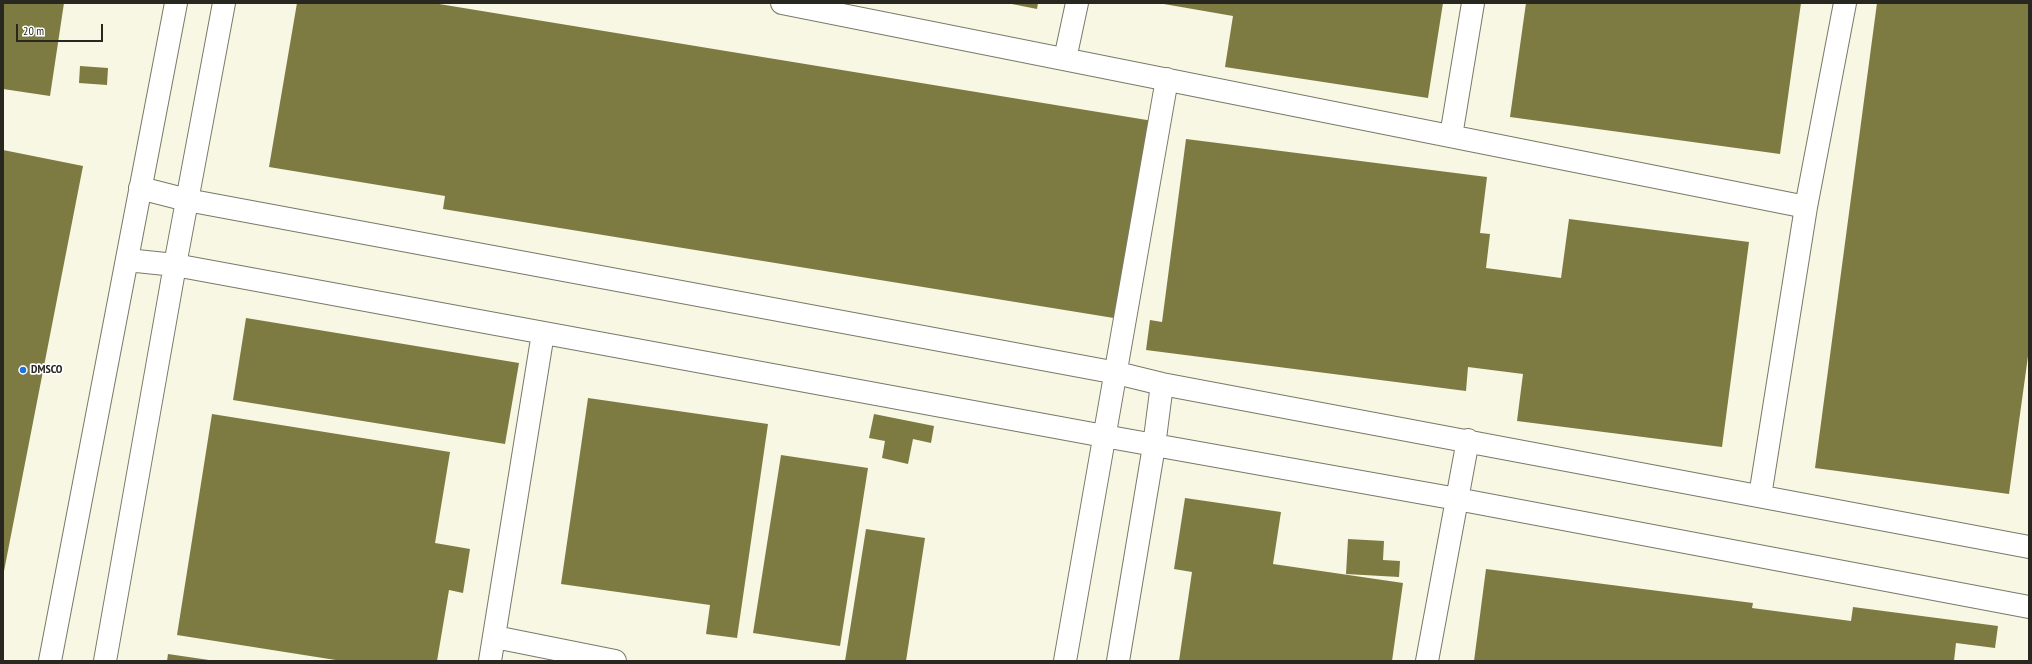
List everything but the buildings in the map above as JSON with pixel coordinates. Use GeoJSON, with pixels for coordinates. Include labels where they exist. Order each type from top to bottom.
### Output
{"type":"FeatureCollection","features":[{"type":"Feature","properties":{"kind":"street"},"geometry":{"type":"LineString","coordinates":[[50,661],[176,3]]}},
{"type":"Feature","properties":{"kind":"street"},"geometry":{"type":"LineString","coordinates":[[106,661],[175,265],[224,3]]}},
{"type":"Feature","properties":{"kind":"street"},"geometry":{"type":"LineString","coordinates":[[782,3],[1806,207]]}},
{"type":"Feature","properties":{"kind":"street"},"geometry":{"type":"LineString","coordinates":[[1065,59],[1078,3]]}},
{"type":"Feature","properties":{"kind":"street"},"geometry":{"type":"LineString","coordinates":[[1451,136],[1473,3]]}},
{"type":"Feature","properties":{"kind":"street"},"geometry":{"type":"LineString","coordinates":[[1760,496],[1806,207],[1845,3]]}},
{"type":"Feature","properties":{"kind":"street"},"geometry":{"type":"LineString","coordinates":[[1065,661],[1104,436],[1117,373],[1167,79]]}},
{"type":"Feature","properties":{"kind":"street"},"geometry":{"type":"LineString","coordinates":[[140,188],[187,200],[1117,373],[1162,384],[1468,440],[2029,547]]}},
{"type":"Feature","properties":{"kind":"street"},"geometry":{"type":"LineString","coordinates":[[126,260],[175,265],[1154,446],[1457,499],[2029,607]]}},
{"type":"Feature","properties":{"kind":"street"},"geometry":{"type":"LineString","coordinates":[[490,661],[542,333]]}},
{"type":"Feature","properties":{"kind":"street"},"geometry":{"type":"LineString","coordinates":[[1118,661],[1154,446],[1162,384]]}},
{"type":"Feature","properties":{"kind":"street"},"geometry":{"type":"LineString","coordinates":[[1427,661],[1468,440]]}},
{"type":"Feature","properties":{"kind":"street"},"geometry":{"type":"LineString","coordinates":[[495,637],[615,661]]}},
{"type":"Feature","properties":{"kind":"place","name":"DMSCO"},"geometry":{"type":"Point","coordinates":[23,370]}}]}
